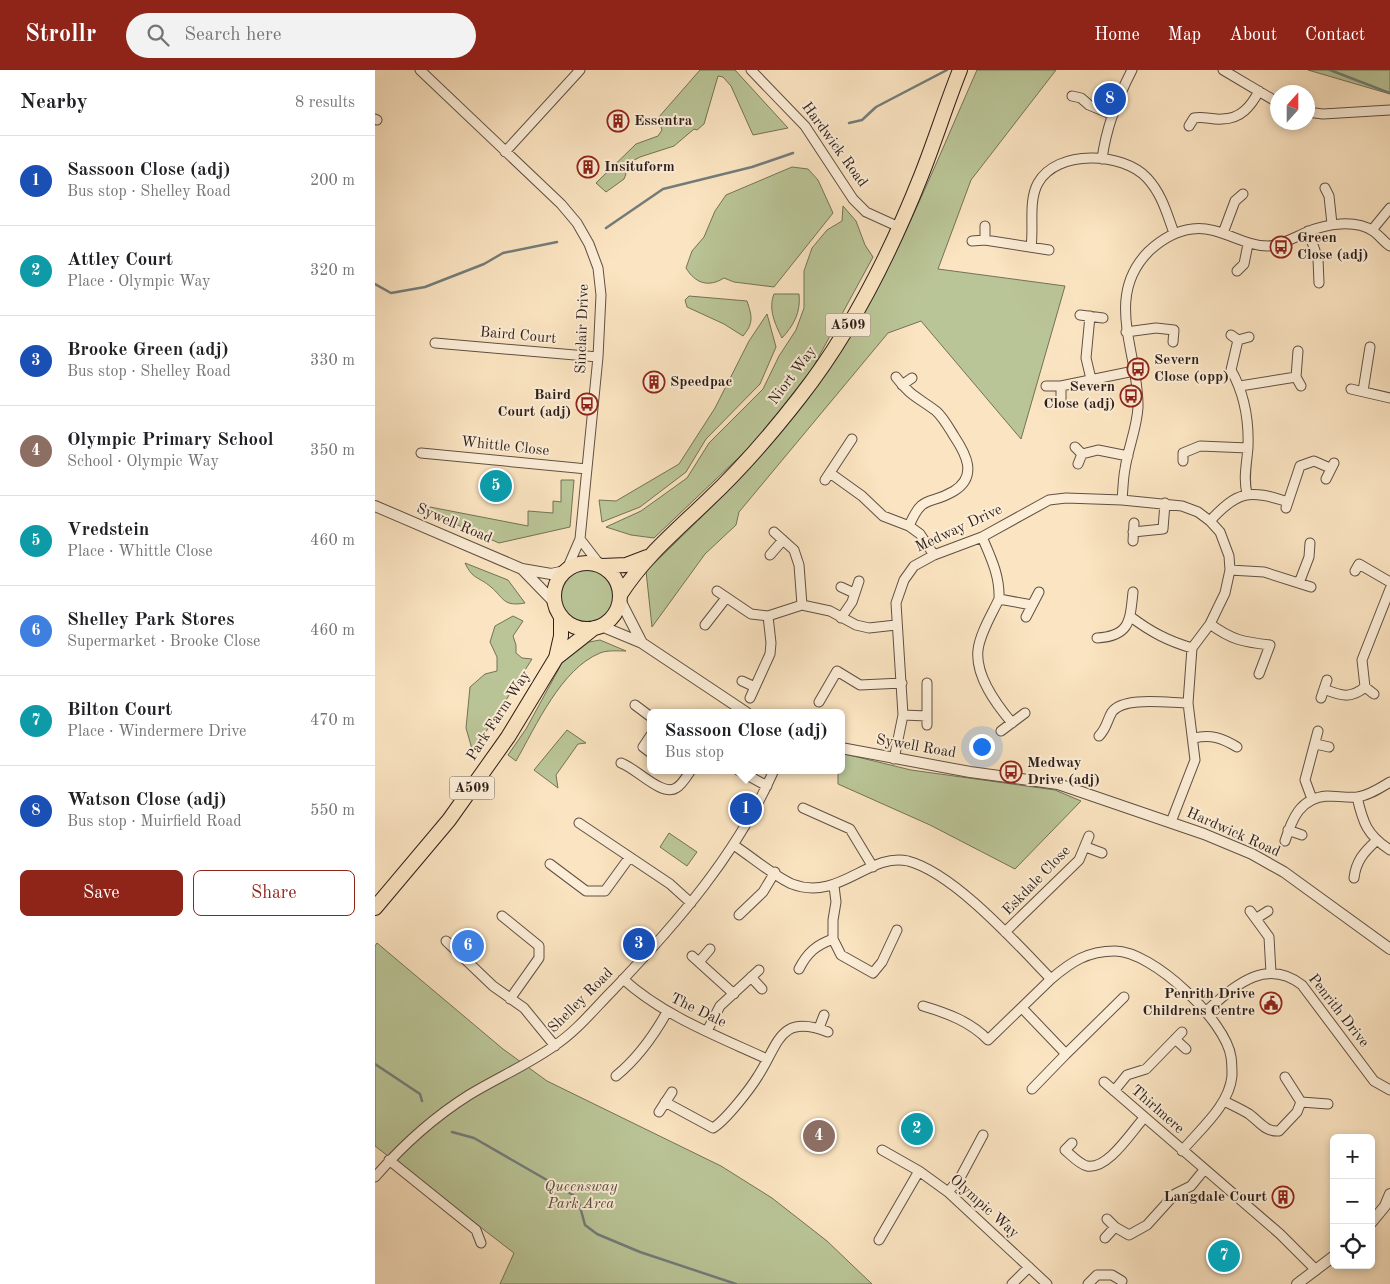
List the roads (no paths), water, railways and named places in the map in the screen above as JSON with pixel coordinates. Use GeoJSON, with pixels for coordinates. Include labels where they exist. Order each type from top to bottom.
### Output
{"type":"FeatureCollection","features":[{"type":"Feature","properties":{"kind":"highway","name":"Niort Way"},"geometry":{"type":"LineString","coordinates":[[620,597],[647,557],[727,480],[800,398],[838,343],[881,266],[899,227],[921,176],[959,70]]}},
{"type":"Feature","properties":{"kind":"highway","name":"Niort Way"},"geometry":{"type":"LineString","coordinates":[[601,566],[626,565],[647,557]]}},
{"type":"Feature","properties":{"kind":"highway"},"geometry":{"type":"LineString","coordinates":[[585,563],[601,566],[615,578],[620,597],[612,618],[598,627],[575,627],[561,616],[554,602],[555,585],[566,570],[585,563]]}},
{"type":"Feature","properties":{"kind":"highway","name":"Park Farm Way"},"geometry":{"type":"LineString","coordinates":[[375,908],[449,820],[507,737],[556,658],[561,636],[561,616]]}},
{"type":"Feature","properties":{"kind":"highway","name":"Park Farm Way"},"geometry":{"type":"LineString","coordinates":[[556,658],[598,627]]}},
{"type":"Feature","properties":{"kind":"street","name":"Sinclair Drive"},"geometry":{"type":"LineString","coordinates":[[420,70],[561,204],[577,223],[589,244],[598,268],[601,295],[598,357],[580,539],[566,570]]}},
{"type":"Feature","properties":{"kind":"street"},"geometry":{"type":"LineString","coordinates":[[505,152],[580,70]]}},
{"type":"Feature","properties":{"kind":"street","name":"Hardwick Road"},"geometry":{"type":"LineString","coordinates":[[751,70],[805,126],[853,199],[866,212],[899,227]]}},
{"type":"Feature","properties":{"kind":"street"},"geometry":{"type":"LineString","coordinates":[[1102,159],[1104,142],[1131,70]]}},
{"type":"Feature","properties":{"kind":"street"},"geometry":{"type":"LineString","coordinates":[[1223,70],[1270,98]]}},
{"type":"Feature","properties":{"kind":"street"},"geometry":{"type":"LineString","coordinates":[[1189,126],[1194,118],[1221,120],[1240,115],[1252,104],[1259,91]]}},
{"type":"Feature","properties":{"kind":"street"},"geometry":{"type":"LineString","coordinates":[[1073,96],[1081,98],[1089,105],[1113,115]]}},
{"type":"Feature","properties":{"kind":"street"},"geometry":{"type":"LineString","coordinates":[[1315,113],[1390,110]]}},
{"type":"Feature","properties":{"kind":"street"},"geometry":{"type":"LineString","coordinates":[[1031,247],[1033,198],[1037,183],[1045,172],[1065,161],[1102,159],[1134,168],[1146,177],[1157,190],[1174,233]]}},
{"type":"Feature","properties":{"kind":"street"},"geometry":{"type":"LineString","coordinates":[[1325,188],[1329,196],[1332,224]]}},
{"type":"Feature","properties":{"kind":"street"},"geometry":{"type":"LineString","coordinates":[[1223,233],[1235,201],[1243,194]]}},
{"type":"Feature","properties":{"kind":"street"},"geometry":{"type":"LineString","coordinates":[[1372,230],[1390,208]]}},
{"type":"Feature","properties":{"kind":"street"},"geometry":{"type":"LineString","coordinates":[[1121,500],[1138,405],[1134,371],[1126,332],[1125,301],[1143,256],[1156,244],[1174,233],[1192,228],[1209,229],[1223,233],[1248,244],[1270,246],[1332,224],[1351,224],[1372,230],[1390,246]]}},
{"type":"Feature","properties":{"kind":"street"},"geometry":{"type":"LineString","coordinates":[[985,226],[985,240]]}},
{"type":"Feature","properties":{"kind":"street"},"geometry":{"type":"LineString","coordinates":[[1308,231],[1318,259],[1319,283]]}},
{"type":"Feature","properties":{"kind":"street"},"geometry":{"type":"LineString","coordinates":[[972,241],[985,240],[1049,250]]}},
{"type":"Feature","properties":{"kind":"street"},"geometry":{"type":"LineString","coordinates":[[1237,271],[1243,264],[1248,244]]}},
{"type":"Feature","properties":{"kind":"street"},"geometry":{"type":"LineString","coordinates":[[1080,315],[1103,318]]}},
{"type":"Feature","properties":{"kind":"street"},"geometry":{"type":"LineString","coordinates":[[1090,316],[1086,358],[1091,379]]}},
{"type":"Feature","properties":{"kind":"street"},"geometry":{"type":"LineString","coordinates":[[1126,332],[1156,328],[1174,330],[1173,342]]}},
{"type":"Feature","properties":{"kind":"street"},"geometry":{"type":"LineString","coordinates":[[1247,494],[1244,484],[1248,428],[1240,386],[1231,370],[1234,338],[1249,337]]}},
{"type":"Feature","properties":{"kind":"street","name":"Baird Court"},"geometry":{"type":"LineString","coordinates":[[435,343],[598,357]]}},
{"type":"Feature","properties":{"kind":"street"},"geometry":{"type":"LineString","coordinates":[[1363,391],[1370,347]]}},
{"type":"Feature","properties":{"kind":"street"},"geometry":{"type":"LineString","coordinates":[[1298,351],[1296,377],[1301,386]]}},
{"type":"Feature","properties":{"kind":"street"},"geometry":{"type":"LineString","coordinates":[[1046,386],[1061,386],[1134,371]]}},
{"type":"Feature","properties":{"kind":"street"},"geometry":{"type":"LineString","coordinates":[[1240,386],[1296,377]]}},
{"type":"Feature","properties":{"kind":"street"},"geometry":{"type":"LineString","coordinates":[[909,526],[915,512],[922,503],[954,491],[965,481],[969,471],[967,456],[937,412],[910,395],[899,381],[912,378]]}},
{"type":"Feature","properties":{"kind":"street"},"geometry":{"type":"LineString","coordinates":[[1061,386],[1061,400]]}},
{"type":"Feature","properties":{"kind":"street"},"geometry":{"type":"LineString","coordinates":[[1351,389],[1390,398]]}},
{"type":"Feature","properties":{"kind":"street"},"geometry":{"type":"LineString","coordinates":[[853,440],[828,477],[862,496],[883,516],[909,526],[920,534],[934,555]]}},
{"type":"Feature","properties":{"kind":"street"},"geometry":{"type":"LineString","coordinates":[[1183,461],[1183,453],[1200,446],[1248,448]]}},
{"type":"Feature","properties":{"kind":"street"},"geometry":{"type":"LineString","coordinates":[[1075,447],[1082,454]]}},
{"type":"Feature","properties":{"kind":"street"},"geometry":{"type":"LineString","coordinates":[[1082,454],[1098,450],[1128,456]]}},
{"type":"Feature","properties":{"kind":"street","name":"Whittle Close"},"geometry":{"type":"LineString","coordinates":[[421,453],[587,469]]}},
{"type":"Feature","properties":{"kind":"street"},"geometry":{"type":"LineString","coordinates":[[1078,464],[1082,454]]}},
{"type":"Feature","properties":{"kind":"street"},"geometry":{"type":"LineString","coordinates":[[1210,521],[1226,504],[1247,494],[1270,496],[1287,505],[1300,466],[1314,461],[1332,465],[1326,479]]}},
{"type":"Feature","properties":{"kind":"street","name":"Medway Drive"},"geometry":{"type":"LineString","coordinates":[[894,759],[903,715],[896,603],[904,580],[914,566],[934,555],[982,537],[1049,500],[1066,498],[1165,503],[1198,512],[1210,521],[1226,545],[1230,570],[1225,592],[1210,624],[1192,648]]}},
{"type":"Feature","properties":{"kind":"street"},"geometry":{"type":"LineString","coordinates":[[1133,532],[1163,529],[1165,503]]}},
{"type":"Feature","properties":{"kind":"street","name":"Sywell Road"},"geometry":{"type":"LineString","coordinates":[[375,506],[522,569],[551,574],[566,570]]}},
{"type":"Feature","properties":{"kind":"street"},"geometry":{"type":"LineString","coordinates":[[774,532],[794,550],[799,565],[802,605]]}},
{"type":"Feature","properties":{"kind":"street"},"geometry":{"type":"LineString","coordinates":[[982,537],[996,570],[999,599],[978,650],[981,671],[988,689],[998,706],[1012,723]]}},
{"type":"Feature","properties":{"kind":"street"},"geometry":{"type":"LineString","coordinates":[[580,539],[601,566]]}},
{"type":"Feature","properties":{"kind":"street"},"geometry":{"type":"LineString","coordinates":[[770,555],[783,540]]}},
{"type":"Feature","properties":{"kind":"street"},"geometry":{"type":"LineString","coordinates":[[1299,583],[1309,557],[1309,543]]}},
{"type":"Feature","properties":{"kind":"street"},"geometry":{"type":"LineString","coordinates":[[1355,571],[1359,564],[1390,582]]}},
{"type":"Feature","properties":{"kind":"street","name":"Sywell Road"},"geometry":{"type":"LineString","coordinates":[[522,569],[554,602]]}},
{"type":"Feature","properties":{"kind":"street"},"geometry":{"type":"LineString","coordinates":[[1230,570],[1264,572],[1311,587]]}},
{"type":"Feature","properties":{"kind":"street"},"geometry":{"type":"LineString","coordinates":[[841,618],[852,602],[859,580]]}},
{"type":"Feature","properties":{"kind":"street"},"geometry":{"type":"LineString","coordinates":[[841,587],[855,593]]}},
{"type":"Feature","properties":{"kind":"street"},"geometry":{"type":"LineString","coordinates":[[1374,694],[1365,686],[1362,660],[1390,589]]}},
{"type":"Feature","properties":{"kind":"street"},"geometry":{"type":"LineString","coordinates":[[717,591],[751,614],[767,616],[802,605],[830,611],[856,625],[869,628],[896,625]]}},
{"type":"Feature","properties":{"kind":"street"},"geometry":{"type":"LineString","coordinates":[[1026,617],[1039,592]]}},
{"type":"Feature","properties":{"kind":"street"},"geometry":{"type":"LineString","coordinates":[[1097,638],[1113,637],[1123,630],[1131,616],[1133,592]]}},
{"type":"Feature","properties":{"kind":"street"},"geometry":{"type":"LineString","coordinates":[[620,597],[642,643]]}},
{"type":"Feature","properties":{"kind":"street"},"geometry":{"type":"LineString","coordinates":[[705,625],[726,598]]}},
{"type":"Feature","properties":{"kind":"street"},"geometry":{"type":"LineString","coordinates":[[999,599],[1032,606]]}},
{"type":"Feature","properties":{"kind":"street"},"geometry":{"type":"LineString","coordinates":[[1381,613],[1390,616]]}},
{"type":"Feature","properties":{"kind":"street"},"geometry":{"type":"LineString","coordinates":[[750,698],[770,654],[771,643],[767,616]]}},
{"type":"Feature","properties":{"kind":"street"},"geometry":{"type":"LineString","coordinates":[[1131,616],[1151,632],[1168,641],[1192,648],[1188,703],[1194,738],[1195,760],[1171,822]]}},
{"type":"Feature","properties":{"kind":"street"},"geometry":{"type":"LineString","coordinates":[[1210,624],[1227,636],[1242,642],[1270,645],[1259,674]]}},
{"type":"Feature","properties":{"kind":"street"},"geometry":{"type":"LineString","coordinates":[[598,627],[642,643],[741,709]]}},
{"type":"Feature","properties":{"kind":"street"},"geometry":{"type":"LineString","coordinates":[[819,702],[837,671],[861,686],[902,683]]}},
{"type":"Feature","properties":{"kind":"street"},"geometry":{"type":"LineString","coordinates":[[1327,680],[1322,694],[1349,697],[1365,686]]}},
{"type":"Feature","properties":{"kind":"street"},"geometry":{"type":"LineString","coordinates":[[742,681],[755,686]]}},
{"type":"Feature","properties":{"kind":"street"},"geometry":{"type":"LineString","coordinates":[[903,715],[927,720],[927,683]]}},
{"type":"Feature","properties":{"kind":"street"},"geometry":{"type":"LineString","coordinates":[[1099,736],[1106,729],[1113,711],[1130,701],[1188,703]]}},
{"type":"Feature","properties":{"kind":"street"},"geometry":{"type":"LineString","coordinates":[[635,705],[647,714]]}},
{"type":"Feature","properties":{"kind":"street"},"geometry":{"type":"LineString","coordinates":[[1001,731],[1025,713]]}},
{"type":"Feature","properties":{"kind":"street"},"geometry":{"type":"LineString","coordinates":[[1313,799],[1305,780],[1318,731]]}},
{"type":"Feature","properties":{"kind":"street"},"geometry":{"type":"LineString","coordinates":[[1194,738],[1207,735],[1223,739],[1237,748]]}},
{"type":"Feature","properties":{"kind":"street"},"geometry":{"type":"LineString","coordinates":[[1316,744],[1329,747]]}},
{"type":"Feature","properties":{"kind":"street","name":"Sywell Road"},"geometry":{"type":"LineString","coordinates":[[845,749],[894,759],[971,772],[1038,780],[1075,788]]}},
{"type":"Feature","properties":{"kind":"street"},"geometry":{"type":"LineString","coordinates":[[621,763],[662,789],[671,790],[678,788],[688,774]]}},
{"type":"Feature","properties":{"kind":"street"},"geometry":{"type":"LineString","coordinates":[[744,774],[767,786]]}},
{"type":"Feature","properties":{"kind":"street","name":"Shelley Road"},"geometry":{"type":"LineString","coordinates":[[375,1177],[389,1160],[451,1107],[555,1046],[570,1034],[623,979],[691,903],[735,846],[772,774]]}},
{"type":"Feature","properties":{"kind":"street"},"geometry":{"type":"LineString","coordinates":[[1285,841],[1293,817],[1302,806],[1313,799],[1326,796],[1357,797],[1371,793],[1390,782]]}},
{"type":"Feature","properties":{"kind":"street","name":"Hardwick Road"},"geometry":{"type":"LineString","coordinates":[[1075,788],[1171,822],[1252,854],[1284,872],[1390,949]]}},
{"type":"Feature","properties":{"kind":"street"},"geometry":{"type":"LineString","coordinates":[[1357,797],[1366,828],[1375,840],[1390,850]]}},
{"type":"Feature","properties":{"kind":"street"},"geometry":{"type":"LineString","coordinates":[[803,808],[850,829],[873,866]]}},
{"type":"Feature","properties":{"kind":"street"},"geometry":{"type":"LineString","coordinates":[[579,823],[670,884],[691,903]]}},
{"type":"Feature","properties":{"kind":"street"},"geometry":{"type":"LineString","coordinates":[[1289,830],[1302,836]]}},
{"type":"Feature","properties":{"kind":"street","name":"Eskdale Close"},"geometry":{"type":"LineString","coordinates":[[1005,932],[1079,860],[1089,836]]}},
{"type":"Feature","properties":{"kind":"street"},"geometry":{"type":"LineString","coordinates":[[1355,878],[1355,867],[1363,853],[1375,840]]}},
{"type":"Feature","properties":{"kind":"street"},"geometry":{"type":"LineString","coordinates":[[735,846],[791,884],[810,888],[835,886],[873,866],[887,862],[907,861],[947,882],[977,905],[1051,978]]}},
{"type":"Feature","properties":{"kind":"street","name":"Eskdale Close"},"geometry":{"type":"LineString","coordinates":[[1086,847],[1102,853]]}},
{"type":"Feature","properties":{"kind":"street"},"geometry":{"type":"LineString","coordinates":[[550,864],[586,891],[605,891],[629,858]]}},
{"type":"Feature","properties":{"kind":"street"},"geometry":{"type":"LineString","coordinates":[[739,915],[763,892],[775,872]]}},
{"type":"Feature","properties":{"kind":"street"},"geometry":{"type":"LineString","coordinates":[[835,886],[836,902],[833,920],[833,939],[841,955],[873,973],[882,962],[897,930]]}},
{"type":"Feature","properties":{"kind":"street"},"geometry":{"type":"LineString","coordinates":[[1205,1012],[1252,976],[1271,973],[1269,937],[1257,918],[1250,911]]}},
{"type":"Feature","properties":{"kind":"street"},"geometry":{"type":"LineString","coordinates":[[1257,918],[1268,911]]}},
{"type":"Feature","properties":{"kind":"street"},"geometry":{"type":"LineString","coordinates":[[502,916],[539,946],[539,958],[510,999]]}},
{"type":"Feature","properties":{"kind":"street"},"geometry":{"type":"LineString","coordinates":[[799,969],[805,956],[818,944],[833,939]]}},
{"type":"Feature","properties":{"kind":"street"},"geometry":{"type":"LineString","coordinates":[[446,941],[510,999],[524,1008],[536,1020],[555,1046]]}},
{"type":"Feature","properties":{"kind":"street"},"geometry":{"type":"LineString","coordinates":[[699,962],[710,949]]}},
{"type":"Feature","properties":{"kind":"street"},"geometry":{"type":"LineString","coordinates":[[923,1006],[939,1010],[972,1026],[988,1040],[1051,978],[1073,960],[1095,953],[1117,951],[1135,956],[1159,968],[1183,986],[1205,1012],[1220,1032],[1231,1056],[1232,1076],[1224,1101],[1182,1151]]}},
{"type":"Feature","properties":{"kind":"street"},"geometry":{"type":"LineString","coordinates":[[691,956],[734,994]]}},
{"type":"Feature","properties":{"kind":"street"},"geometry":{"type":"LineString","coordinates":[[707,1031],[714,1015],[759,970]]}},
{"type":"Feature","properties":{"kind":"street","name":"Penrith Drive"},"geometry":{"type":"LineString","coordinates":[[1271,973],[1283,974],[1302,985],[1374,1081],[1390,1090]]}},
{"type":"Feature","properties":{"kind":"street"},"geometry":{"type":"LineString","coordinates":[[751,978],[762,989]]}},
{"type":"Feature","properties":{"kind":"street","name":"The Dale"},"geometry":{"type":"LineString","coordinates":[[623,979],[644,997],[667,1012],[767,1059]]}},
{"type":"Feature","properties":{"kind":"street"},"geometry":{"type":"LineString","coordinates":[[1032,1089],[1124,997]]}},
{"type":"Feature","properties":{"kind":"street"},"geometry":{"type":"LineString","coordinates":[[1022,1008],[1066,1054]]}},
{"type":"Feature","properties":{"kind":"street"},"geometry":{"type":"LineString","coordinates":[[616,1076],[631,1064],[650,1042],[667,1012]]}},
{"type":"Feature","properties":{"kind":"street"},"geometry":{"type":"LineString","coordinates":[[714,1138],[713,1128],[757,1078],[777,1038],[793,1028],[806,1024],[823,1030],[824,1015]]}},
{"type":"Feature","properties":{"kind":"street","name":"Thirlmere"},"geometry":{"type":"LineString","coordinates":[[1114,1091],[1127,1075],[1146,1069],[1179,1036],[1186,1049]]}},
{"type":"Feature","properties":{"kind":"street"},"geometry":{"type":"LineString","coordinates":[[1285,1077],[1301,1102]]}},
{"type":"Feature","properties":{"kind":"street","name":"Thirlmere"},"geometry":{"type":"LineString","coordinates":[[1104,1082],[1280,1234],[1316,1270]]}},
{"type":"Feature","properties":{"kind":"street"},"geometry":{"type":"LineString","coordinates":[[659,1112],[672,1092]]}},
{"type":"Feature","properties":{"kind":"street"},"geometry":{"type":"LineString","coordinates":[[1224,1101],[1250,1115],[1272,1132],[1284,1128],[1297,1112],[1301,1102]]}},
{"type":"Feature","properties":{"kind":"street"},"geometry":{"type":"LineString","coordinates":[[665,1102],[713,1128]]}},
{"type":"Feature","properties":{"kind":"street"},"geometry":{"type":"LineString","coordinates":[[1301,1102],[1328,1104]]}},
{"type":"Feature","properties":{"kind":"street"},"geometry":{"type":"LineString","coordinates":[[1072,1143],[1065,1150],[1085,1166],[1096,1166],[1109,1159],[1144,1118]]}},
{"type":"Feature","properties":{"kind":"street"},"geometry":{"type":"LineString","coordinates":[[948,1192],[960,1178],[983,1135]]}},
{"type":"Feature","properties":{"kind":"street","name":"Olympic Way"},"geometry":{"type":"LineString","coordinates":[[882,1150],[919,1171],[948,1192],[1047,1284]]}},
{"type":"Feature","properties":{"kind":"street"},"geometry":{"type":"LineString","coordinates":[[389,1160],[476,1230],[481,1243]]}},
{"type":"Feature","properties":{"kind":"street"},"geometry":{"type":"LineString","coordinates":[[1107,1219],[1115,1227],[1129,1235],[1137,1232],[1175,1194],[1191,1186],[1205,1170]]}},
{"type":"Feature","properties":{"kind":"street"},"geometry":{"type":"LineString","coordinates":[[879,1240],[919,1171]]}},
{"type":"Feature","properties":{"kind":"street"},"geometry":{"type":"LineString","coordinates":[[1375,1219],[1387,1208],[1390,1194]]}},
{"type":"Feature","properties":{"kind":"street"},"geometry":{"type":"LineString","coordinates":[[1105,1238],[1115,1227]]}},
{"type":"Feature","properties":{"kind":"street"},"geometry":{"type":"LineString","coordinates":[[1297,1284],[1330,1259]]}},
{"type":"Feature","properties":{"kind":"street"},"geometry":{"type":"LineString","coordinates":[[1012,1284],[1029,1267]]}},
{"type":"Feature","properties":{"kind":"street"},"geometry":{"type":"LineString","coordinates":[[1088,1284],[1097,1275],[1113,1274],[1122,1281]]}},
{"type":"Feature","properties":{"kind":"waterway"},"geometry":{"type":"LineString","coordinates":[[849,123],[862,120],[876,107],[947,70]]}},
{"type":"Feature","properties":{"kind":"waterway"},"geometry":{"type":"LineString","coordinates":[[1330,70],[1390,93]]}},
{"type":"Feature","properties":{"kind":"waterway"},"geometry":{"type":"LineString","coordinates":[[606,228],[663,189],[752,167],[793,153]]}},
{"type":"Feature","properties":{"kind":"waterway"},"geometry":{"type":"LineString","coordinates":[[375,284],[391,293],[425,287],[484,264],[503,253],[557,242]]}},
{"type":"Feature","properties":{"kind":"waterway"},"geometry":{"type":"LineString","coordinates":[[375,1064],[420,1094],[422,1101]]}},
{"type":"Feature","properties":{"kind":"waterway"},"geometry":{"type":"LineString","coordinates":[[452,1132],[474,1138],[573,1195],[579,1203],[585,1225],[597,1234],[640,1252],[736,1284]]}},
{"type":"Feature","properties":{"kind":"place","name":"Watson Close (adj)"},"geometry":{"type":"Point","coordinates":[1110,99]}},
{"type":"Feature","properties":{"kind":"place","name":"Essentra"},"geometry":{"type":"Point","coordinates":[618,121]}},
{"type":"Feature","properties":{"kind":"place","name":"Insituform"},"geometry":{"type":"Point","coordinates":[588,167]}},
{"type":"Feature","properties":{"kind":"place","name":"Green Close (adj)"},"geometry":{"type":"Point","coordinates":[1281,247]}},
{"type":"Feature","properties":{"kind":"place","name":"Severn Close (opp)"},"geometry":{"type":"Point","coordinates":[1138,369]}},
{"type":"Feature","properties":{"kind":"place","name":"Speedpac"},"geometry":{"type":"Point","coordinates":[654,382]}},
{"type":"Feature","properties":{"kind":"place","name":"Severn Close (adj)"},"geometry":{"type":"Point","coordinates":[1131,396]}},
{"type":"Feature","properties":{"kind":"place","name":"Baird Court (adj)"},"geometry":{"type":"Point","coordinates":[587,404]}},
{"type":"Feature","properties":{"kind":"place","name":"Vredstein"},"geometry":{"type":"Point","coordinates":[496,486]}},
{"type":"Feature","properties":{"kind":"place","name":"Medway Drive (adj)"},"geometry":{"type":"Point","coordinates":[1011,772]}},
{"type":"Feature","properties":{"kind":"place","name":"Sassoon Close (adj)"},"geometry":{"type":"Point","coordinates":[746,809]}},
{"type":"Feature","properties":{"kind":"place","name":"Brooke Green (adj)"},"geometry":{"type":"Point","coordinates":[639,944]}},
{"type":"Feature","properties":{"kind":"place","name":"Shelley Park Stores"},"geometry":{"type":"Point","coordinates":[468,946]}},
{"type":"Feature","properties":{"kind":"place","name":"Penrith Drive Childrens Centre"},"geometry":{"type":"Point","coordinates":[1271,1003]}},
{"type":"Feature","properties":{"kind":"place","name":"Attley Court"},"geometry":{"type":"Point","coordinates":[917,1129]}},
{"type":"Feature","properties":{"kind":"place","name":"Olympic Primary School"},"geometry":{"type":"Point","coordinates":[819,1136]}},
{"type":"Feature","properties":{"kind":"place","name":"Langdale Court"},"geometry":{"type":"Point","coordinates":[1283,1197]}},
{"type":"Feature","properties":{"kind":"place","name":"Bilton Court"},"geometry":{"type":"Point","coordinates":[1224,1256]}},
{"type":"Feature","properties":{"kind":"park label","name":"Queensway Park Area"},"geometry":{"type":"Point","coordinates":[581,1196]}}]}
